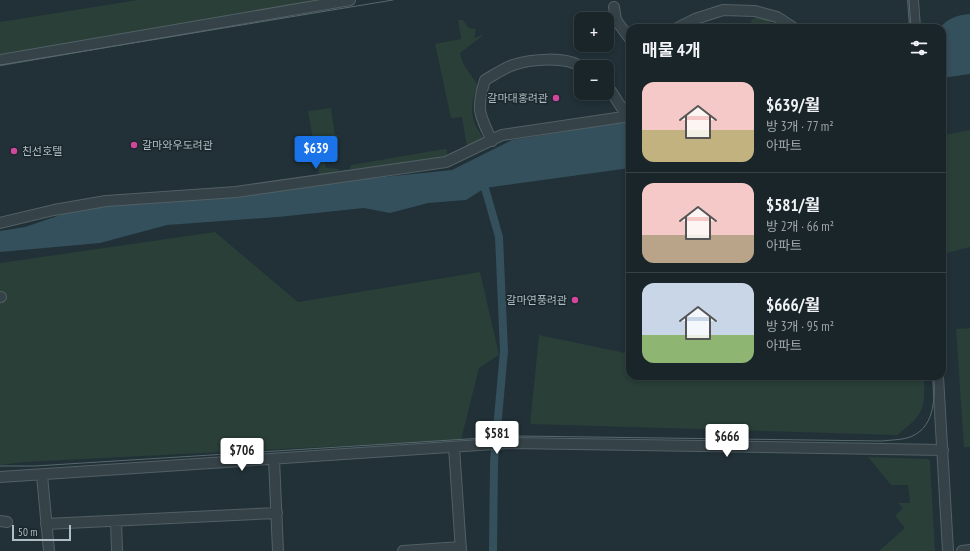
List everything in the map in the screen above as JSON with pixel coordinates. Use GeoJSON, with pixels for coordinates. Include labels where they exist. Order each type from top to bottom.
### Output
{"type":"FeatureCollection","features":[{"type":"Feature","properties":{"kind":"street"},"geometry":{"type":"LineString","coordinates":[[0,60],[350,0]]}},
{"type":"Feature","properties":{"kind":"street"},"geometry":{"type":"LineString","coordinates":[[913,0],[915,24]]}},
{"type":"Feature","properties":{"kind":"street"},"geometry":{"type":"LineString","coordinates":[[614,7],[616,20],[626,34]]}},
{"type":"Feature","properties":{"kind":"street"},"geometry":{"type":"LineString","coordinates":[[684,24],[695,18],[723,10],[755,12],[778,17],[788,24]]}},
{"type":"Feature","properties":{"kind":"street"},"geometry":{"type":"LineString","coordinates":[[492,141],[480,116],[479,100],[486,80],[513,65],[543,60],[574,62]]}},
{"type":"Feature","properties":{"kind":"street"},"geometry":{"type":"LineString","coordinates":[[614,95],[626,112]]}},
{"type":"Feature","properties":{"kind":"street"},"geometry":{"type":"LineString","coordinates":[[0,223],[54,210],[106,201],[236,192],[446,162],[502,135],[626,116]]}},
{"type":"Feature","properties":{"kind":"street"},"geometry":{"type":"LineString","coordinates":[[938,380],[948,551]]}},
{"type":"Feature","properties":{"kind":"street"},"geometry":{"type":"LineString","coordinates":[[0,477],[511,443],[943,450]]}},
{"type":"Feature","properties":{"kind":"street"},"geometry":{"type":"LineString","coordinates":[[403,551],[461,549],[454,447]]}},
{"type":"Feature","properties":{"kind":"street"},"geometry":{"type":"LineString","coordinates":[[274,459],[278,551]]}},
{"type":"Feature","properties":{"kind":"street"},"geometry":{"type":"LineString","coordinates":[[42,475],[49,551]]}},
{"type":"Feature","properties":{"kind":"street"},"geometry":{"type":"LineString","coordinates":[[46,524],[277,513]]}},
{"type":"Feature","properties":{"kind":"street"},"geometry":{"type":"LineString","coordinates":[[116,521],[117,551]]}},
{"type":"Feature","properties":{"kind":"street"},"geometry":{"type":"LineString","coordinates":[[962,551],[970,550]]}},
{"type":"Feature","properties":{"kind":"green space"},"geometry":{"type":"Polygon","coordinates":[[[138,0],[350,0],[0,60],[0,22],[138,0]]]}},
{"type":"Feature","properties":{"kind":"green space"},"geometry":{"type":"Polygon","coordinates":[[[759,16],[774,24],[752,24],[751,20],[759,16]]]}},
{"type":"Feature","properties":{"kind":"green space"},"geometry":{"type":"Polygon","coordinates":[[[458,20],[463,20],[469,28],[476,29],[474,38],[485,34],[460,53],[465,66],[478,85],[474,96],[472,112],[474,122],[483,139],[467,147],[462,117],[451,118],[435,44],[461,39],[458,20]]]}},
{"type":"Feature","properties":{"kind":"green space"},"geometry":{"type":"Polygon","coordinates":[[[331,108],[335,135],[342,136],[321,140],[326,168],[339,169],[337,174],[319,175],[308,111],[331,108]]]}},
{"type":"Feature","properties":{"kind":"green space"},"geometry":{"type":"Polygon","coordinates":[[[970,130],[970,247],[947,253],[946,214],[946,135],[970,130]]]}},
{"type":"Feature","properties":{"kind":"green space"},"geometry":{"type":"Polygon","coordinates":[[[444,149],[447,150],[447,157],[353,172],[350,169],[351,165],[444,149]]]}},
{"type":"Feature","properties":{"kind":"green space"},"geometry":{"type":"Polygon","coordinates":[[[215,232],[298,302],[480,272],[499,355],[479,368],[461,440],[25,462],[0,465],[0,263],[215,232]]]}},
{"type":"Feature","properties":{"kind":"green space"},"geometry":{"type":"Polygon","coordinates":[[[970,328],[970,447],[964,447],[956,329],[970,328]]]}},
{"type":"Feature","properties":{"kind":"green space"},"geometry":{"type":"Polygon","coordinates":[[[539,335],[626,353],[626,380],[924,380],[924,397],[921,411],[913,422],[897,435],[530,424],[539,335]]]}},
{"type":"Feature","properties":{"kind":"green space"},"geometry":{"type":"Polygon","coordinates":[[[868,457],[930,460],[935,551],[879,551],[905,528],[895,516],[903,508],[898,503],[910,503],[908,485],[891,485],[868,457]]]}},
{"type":"Feature","properties":{"kind":"water"},"geometry":{"type":"Polygon","coordinates":[[[970,14],[970,74],[946,77],[946,24],[944,24],[961,15],[970,14]]]}},
{"type":"Feature","properties":{"kind":"water"},"geometry":{"type":"Polygon","coordinates":[[[626,122],[626,169],[485,188],[466,200],[428,203],[390,213],[364,208],[278,217],[167,225],[100,243],[0,252],[0,231],[25,227],[81,208],[452,170],[512,140],[626,122]]]}},
{"type":"Feature","properties":{"kind":"waterway"},"geometry":{"type":"LineString","coordinates":[[485,188],[499,237],[504,351],[494,462],[493,551]]}},
{"type":"Feature","properties":{"kind":"tram line"},"geometry":{"type":"LineString","coordinates":[[0,65],[393,0]]}},
{"type":"Feature","properties":{"kind":"tram line"},"geometry":{"type":"LineString","coordinates":[[909,0],[911,24]]}},
{"type":"Feature","properties":{"kind":"tram line"},"geometry":{"type":"LineString","coordinates":[[0,466],[35,466],[516,436],[894,440],[907,438],[916,434],[928,421],[933,404],[934,380]]}},
{"type":"Feature","properties":{"kind":"place","name":"갈마대홍려관"},"geometry":{"type":"Point","coordinates":[556,98]}},
{"type":"Feature","properties":{"kind":"place","name":"갈마와우도려관"},"geometry":{"type":"Point","coordinates":[134,145]}},
{"type":"Feature","properties":{"kind":"place","name":"친선호텔"},"geometry":{"type":"Point","coordinates":[14,151]}},
{"type":"Feature","properties":{"kind":"place","name":"갈마연풍려관"},"geometry":{"type":"Point","coordinates":[575,300]}}]}
